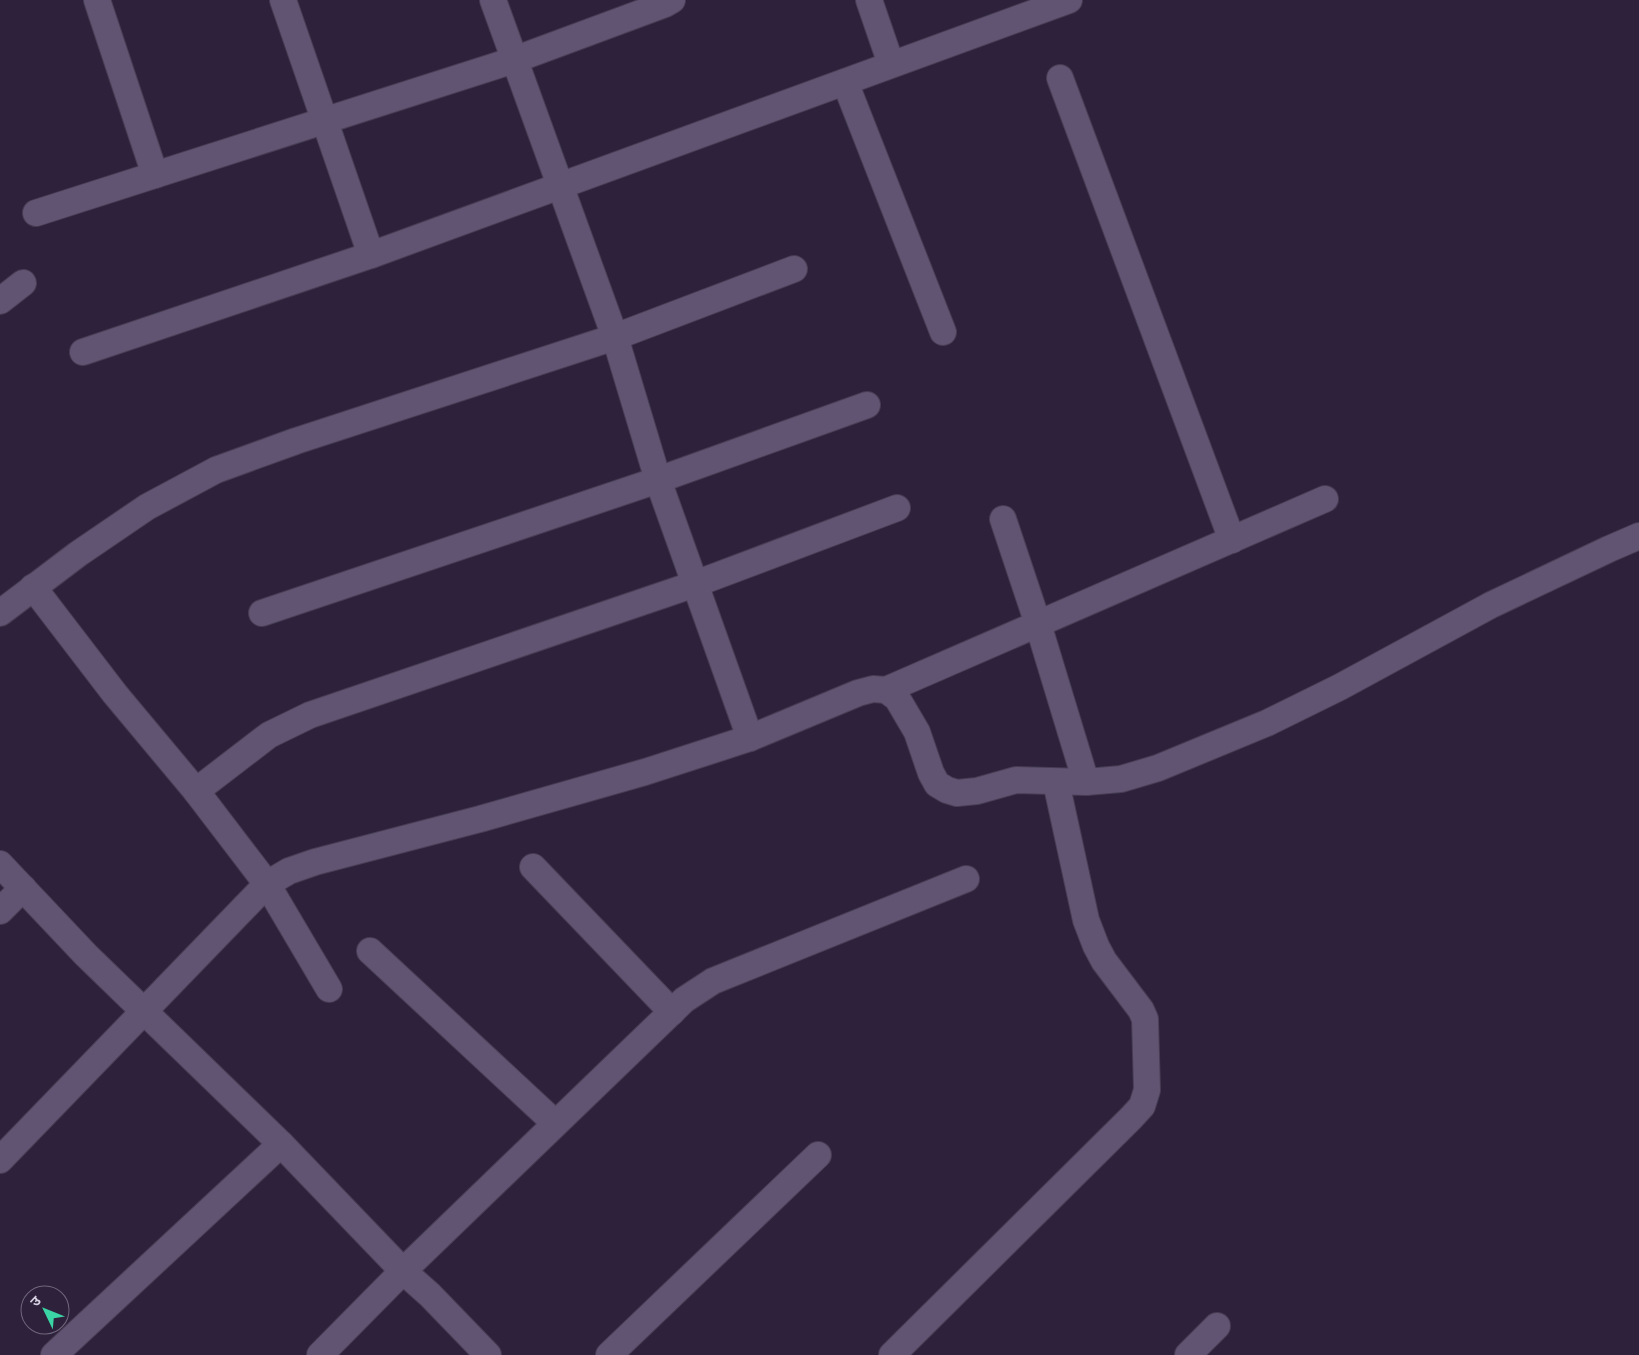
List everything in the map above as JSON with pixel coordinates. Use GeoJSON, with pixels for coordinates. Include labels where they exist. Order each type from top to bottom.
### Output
{"type":"FeatureCollection","features":[{"type":"Feature","properties":{"kind":"street"},"geometry":{"type":"LineString","coordinates":[[97,0],[155,175]]}},
{"type":"Feature","properties":{"kind":"street"},"geometry":{"type":"LineString","coordinates":[[283,0],[371,255]]}},
{"type":"Feature","properties":{"kind":"street"},"geometry":{"type":"LineString","coordinates":[[493,0],[615,337],[658,480],[750,738]]}},
{"type":"Feature","properties":{"kind":"street"},"geometry":{"type":"LineString","coordinates":[[36,213],[514,60],[672,0]]}},
{"type":"Feature","properties":{"kind":"street"},"geometry":{"type":"LineString","coordinates":[[869,0],[891,64]]}},
{"type":"Feature","properties":{"kind":"street"},"geometry":{"type":"LineString","coordinates":[[83,352],[371,255],[1069,0]]}},
{"type":"Feature","properties":{"kind":"street"},"geometry":{"type":"LineString","coordinates":[[1060,78],[1232,540]]}},
{"type":"Feature","properties":{"kind":"street"},"geometry":{"type":"LineString","coordinates":[[845,82],[943,332]]}},
{"type":"Feature","properties":{"kind":"street"},"geometry":{"type":"LineString","coordinates":[[0,613],[33,587],[147,507],[216,470],[306,438],[615,337],[794,269]]}},
{"type":"Feature","properties":{"kind":"street"},"geometry":{"type":"LineString","coordinates":[[0,301],[22,283]]}},
{"type":"Feature","properties":{"kind":"street"},"geometry":{"type":"LineString","coordinates":[[262,613],[658,480],[867,405]]}},
{"type":"Feature","properties":{"kind":"street"},"geometry":{"type":"LineString","coordinates":[[0,1160],[267,884],[289,871],[315,862],[480,819],[645,772],[750,738],[858,692],[873,689],[886,690],[1325,499]]}},
{"type":"Feature","properties":{"kind":"street"},"geometry":{"type":"LineString","coordinates":[[196,791],[269,735],[310,715],[695,584],[897,508]]}},
{"type":"Feature","properties":{"kind":"street"},"geometry":{"type":"LineString","coordinates":[[1003,519],[1038,624],[1086,782]]}},
{"type":"Feature","properties":{"kind":"street"},"geometry":{"type":"LineString","coordinates":[[886,690],[897,698],[917,732],[931,773],[937,784],[947,790],[957,793],[977,791],[1016,780],[1086,782],[1120,779],[1158,768],[1266,723],[1340,686],[1491,605],[1639,536]]}},
{"type":"Feature","properties":{"kind":"street"},"geometry":{"type":"LineString","coordinates":[[33,587],[115,694],[196,791],[267,884],[329,990]]}},
{"type":"Feature","properties":{"kind":"street"},"geometry":{"type":"LineString","coordinates":[[892,1355],[1131,1118],[1142,1106],[1147,1090],[1145,1019],[1141,1010],[1104,961],[1086,920],[1056,782]]}},
{"type":"Feature","properties":{"kind":"street"},"geometry":{"type":"LineString","coordinates":[[0,864],[86,955],[281,1144],[403,1271],[430,1295],[488,1355]]}},
{"type":"Feature","properties":{"kind":"street"},"geometry":{"type":"LineString","coordinates":[[533,867],[672,1012]]}},
{"type":"Feature","properties":{"kind":"street"},"geometry":{"type":"LineString","coordinates":[[320,1355],[403,1271],[684,1000],[713,982],[966,880]]}},
{"type":"Feature","properties":{"kind":"street"},"geometry":{"type":"LineString","coordinates":[[0,911],[23,888]]}},
{"type":"Feature","properties":{"kind":"street"},"geometry":{"type":"LineString","coordinates":[[370,951],[555,1123]]}},
{"type":"Feature","properties":{"kind":"street"},"geometry":{"type":"LineString","coordinates":[[54,1355],[281,1144]]}},
{"type":"Feature","properties":{"kind":"street"},"geometry":{"type":"LineString","coordinates":[[609,1355],[818,1155]]}},
{"type":"Feature","properties":{"kind":"street"},"geometry":{"type":"LineString","coordinates":[[1188,1355],[1217,1326]]}}]}
